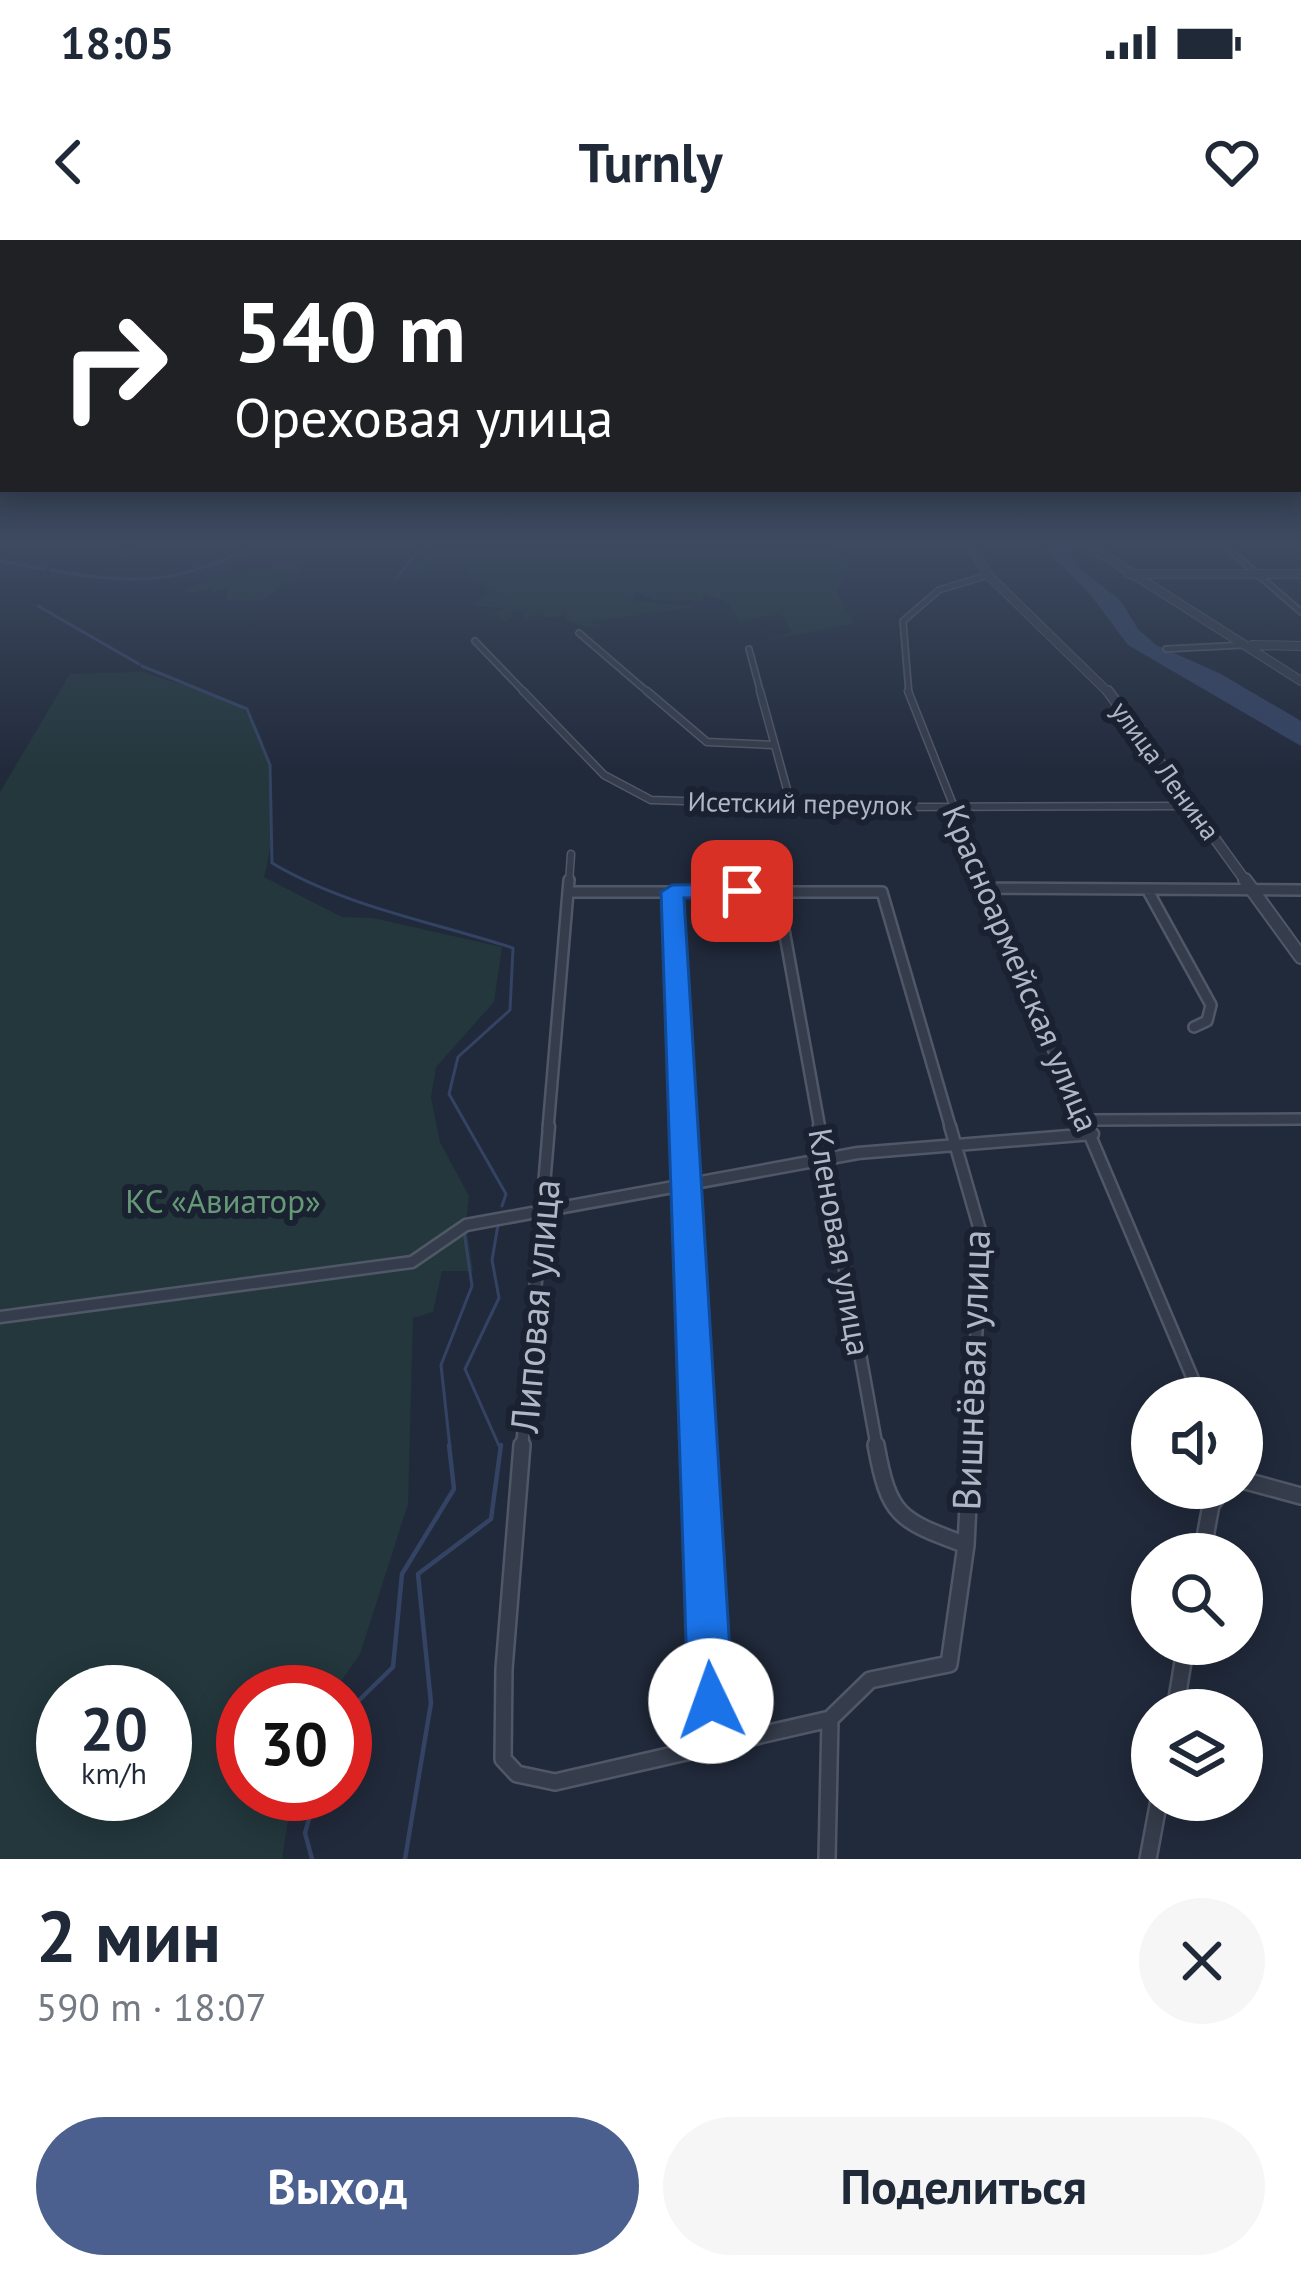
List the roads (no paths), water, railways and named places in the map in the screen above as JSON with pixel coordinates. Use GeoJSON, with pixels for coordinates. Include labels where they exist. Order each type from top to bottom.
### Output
{"type":"FeatureCollection","features":[{"type":"Feature","properties":{"kind":"street","name":"Красноармейская улица"},"geometry":{"type":"LineString","coordinates":[[903,622],[907,688],[951,806],[1193,1377]]}},
{"type":"Feature","properties":{"kind":"street","name":"улица Ленина"},"geometry":{"type":"LineString","coordinates":[[1038,622],[1083,660],[1301,957]]}},
{"type":"Feature","properties":{"kind":"street"},"geometry":{"type":"LineString","coordinates":[[1210,622],[1301,681]]}},
{"type":"Feature","properties":{"kind":"street"},"geometry":{"type":"LineString","coordinates":[[579,633],[707,742],[773,745]]}},
{"type":"Feature","properties":{"kind":"street","name":"Исетский переулок"},"geometry":{"type":"LineString","coordinates":[[476,641],[528,690],[582,754],[625,790],[651,800],[1190,806]]}},
{"type":"Feature","properties":{"kind":"street"},"geometry":{"type":"LineString","coordinates":[[1166,649],[1301,646]]}},
{"type":"Feature","properties":{"kind":"street"},"geometry":{"type":"LineString","coordinates":[[748,649],[791,804]]}},
{"type":"Feature","properties":{"kind":"street","name":"Липовая улица"},"geometry":{"type":"LineString","coordinates":[[571,854],[504,1669],[503,1759],[517,1774],[555,1782],[713,1748]]}},
{"type":"Feature","properties":{"kind":"street"},"geometry":{"type":"LineString","coordinates":[[986,888],[1301,890]]}},
{"type":"Feature","properties":{"kind":"street"},"geometry":{"type":"LineString","coordinates":[[1147,889],[1210,1005],[1208,1021],[1194,1028]]}},
{"type":"Feature","properties":{"kind":"street"},"geometry":{"type":"LineString","coordinates":[[568,892],[777,891]]}},
{"type":"Feature","properties":{"kind":"street","name":"Вишнёвая улица"},"geometry":{"type":"LineString","coordinates":[[777,891],[882,892],[981,1234],[966,1545],[950,1664],[870,1680],[830,1719]]}},
{"type":"Feature","properties":{"kind":"street","name":"Кленовая улица"},"geometry":{"type":"LineString","coordinates":[[777,891],[886,1499],[907,1523],[966,1545]]}},
{"type":"Feature","properties":{"kind":"street"},"geometry":{"type":"LineString","coordinates":[[672,892],[713,1748],[830,1719],[827,1859]]}},
{"type":"Feature","properties":{"kind":"street"},"geometry":{"type":"LineString","coordinates":[[1086,1120],[1301,1120]]}},
{"type":"Feature","properties":{"kind":"street"},"geometry":{"type":"LineString","coordinates":[[0,1317],[412,1262],[455,1229],[825,1160],[958,1143],[1093,1134]]}},
{"type":"Feature","properties":{"kind":"street"},"geometry":{"type":"LineString","coordinates":[[1263,1486],[1301,1496]]}},
{"type":"Feature","properties":{"kind":"street"},"geometry":{"type":"LineString","coordinates":[[1148,1859],[1155,1821]]}},
{"type":"Feature","properties":{"kind":"water"},"geometry":{"type":"Polygon","coordinates":[[[1110,622],[1133,622],[1156,645],[1221,674],[1301,721],[1301,746],[1128,645],[1110,622]]]}},
{"type":"Feature","properties":{"kind":"waterway"},"geometry":{"type":"LineString","coordinates":[[65,622],[139,664]]}},
{"type":"Feature","properties":{"kind":"waterway"},"geometry":{"type":"LineString","coordinates":[[142,666],[247,709],[270,765],[272,863],[359,902],[513,948],[510,1010],[458,1057],[449,1094],[506,1194],[502,1206]]}},
{"type":"Feature","properties":{"kind":"waterway"},"geometry":{"type":"LineString","coordinates":[[498,1225],[492,1260],[499,1298],[465,1369],[500,1448]]}},
{"type":"Feature","properties":{"kind":"waterway"},"geometry":{"type":"LineString","coordinates":[[450,1448],[441,1365],[472,1286],[464,1231]]}},
{"type":"Feature","properties":{"kind":"waterway"},"geometry":{"type":"LineString","coordinates":[[372,1688],[393,1667],[402,1574],[454,1489],[449,1445]]}},
{"type":"Feature","properties":{"kind":"waterway"},"geometry":{"type":"LineString","coordinates":[[405,1859],[431,1703],[418,1574],[491,1519],[501,1445]]}},
{"type":"Feature","properties":{"kind":"waterway"},"geometry":{"type":"LineString","coordinates":[[308,1821],[305,1833],[312,1859]]}},
{"type":"Feature","properties":{"kind":"park label","name":"КС «Авиатор»"},"geometry":{"type":"Point","coordinates":[223,1201]}}]}
